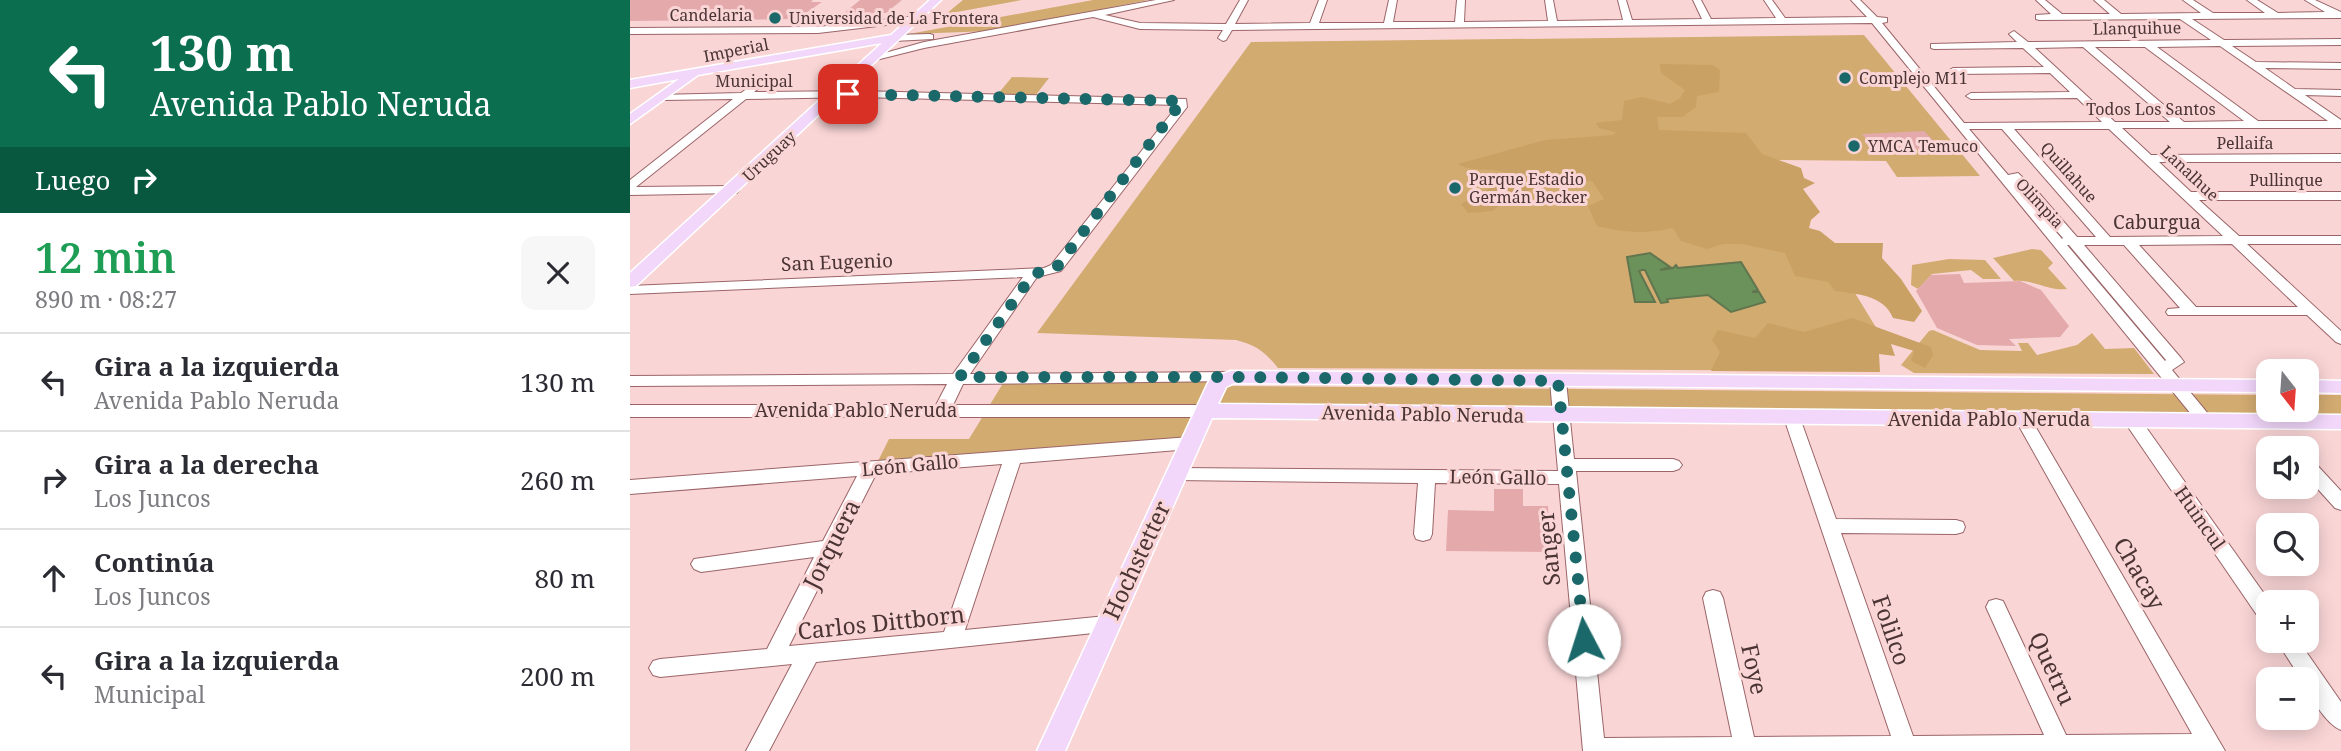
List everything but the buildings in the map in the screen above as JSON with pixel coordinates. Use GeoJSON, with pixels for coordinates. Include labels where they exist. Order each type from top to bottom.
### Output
{"type":"FeatureCollection","features":[{"type":"Feature","properties":{"kind":"main road","name":"Uruguay"},"geometry":{"type":"LineString","coordinates":[[630,282],[836,96],[925,0]]}},
{"type":"Feature","properties":{"kind":"main road","name":"Uruguay"},"geometry":{"type":"LineString","coordinates":[[894,31],[917,19],[936,0]]}},
{"type":"Feature","properties":{"kind":"main road","name":"Imperial"},"geometry":{"type":"LineString","coordinates":[[630,86],[866,41],[894,31]]}},
{"type":"Feature","properties":{"kind":"main road"},"geometry":{"type":"LineString","coordinates":[[630,120],[692,75]]}},
{"type":"Feature","properties":{"kind":"main road","name":"Avenida Pablo Neruda"},"geometry":{"type":"LineString","coordinates":[[1231,377],[2256,386]]}},
{"type":"Feature","properties":{"kind":"main road","name":"Hochstetter"},"geometry":{"type":"LineString","coordinates":[[1051,751],[1218,383],[1231,377]]}},
{"type":"Feature","properties":{"kind":"main road"},"geometry":{"type":"LineString","coordinates":[[2319,386],[2341,387]]}},
{"type":"Feature","properties":{"kind":"main road","name":"Avenida Pablo Neruda"},"geometry":{"type":"LineString","coordinates":[[1206,411],[2341,422]]}},
{"type":"Feature","properties":{"kind":"street"},"geometry":{"type":"LineString","coordinates":[[872,58],[1170,0]]}},
{"type":"Feature","properties":{"kind":"street"},"geometry":{"type":"LineString","coordinates":[[1223,38],[1244,0]]}},
{"type":"Feature","properties":{"kind":"street"},"geometry":{"type":"LineString","coordinates":[[1313,27],[1323,0]]}},
{"type":"Feature","properties":{"kind":"street"},"geometry":{"type":"LineString","coordinates":[[1388,26],[1393,0]]}},
{"type":"Feature","properties":{"kind":"street"},"geometry":{"type":"LineString","coordinates":[[1459,24],[1461,0]]}},
{"type":"Feature","properties":{"kind":"street"},"geometry":{"type":"LineString","coordinates":[[1549,0],[1553,22]]}},
{"type":"Feature","properties":{"kind":"street"},"geometry":{"type":"LineString","coordinates":[[1622,0],[1629,21]]}},
{"type":"Feature","properties":{"kind":"street"},"geometry":{"type":"LineString","coordinates":[[1697,0],[1707,21]]}},
{"type":"Feature","properties":{"kind":"street"},"geometry":{"type":"LineString","coordinates":[[1768,0],[1782,21]]}},
{"type":"Feature","properties":{"kind":"street"},"geometry":{"type":"LineString","coordinates":[[1855,0],[1872,20],[1886,30]]}},
{"type":"Feature","properties":{"kind":"street","name":"Olimpia"},"geometry":{"type":"LineString","coordinates":[[1867,0],[1886,30],[1902,45],[2057,241],[2206,421]]}},
{"type":"Feature","properties":{"kind":"street"},"geometry":{"type":"LineString","coordinates":[[2040,0],[2060,17]]}},
{"type":"Feature","properties":{"kind":"street"},"geometry":{"type":"LineString","coordinates":[[2187,0],[2211,16]]}},
{"type":"Feature","properties":{"kind":"street"},"geometry":{"type":"LineString","coordinates":[[2251,0],[2277,16]]}},
{"type":"Feature","properties":{"kind":"street"},"geometry":{"type":"LineString","coordinates":[[2309,0],[2339,15]]}},
{"type":"Feature","properties":{"kind":"street"},"geometry":{"type":"LineString","coordinates":[[2101,3],[2120,17]]}},
{"type":"Feature","properties":{"kind":"street"},"geometry":{"type":"LineString","coordinates":[[2101,3],[2167,16]]}},
{"type":"Feature","properties":{"kind":"street"},"geometry":{"type":"LineString","coordinates":[[1096,15],[1140,26],[1229,27],[1872,20]]}},
{"type":"Feature","properties":{"kind":"street"},"geometry":{"type":"LineString","coordinates":[[2039,17],[2339,15]]}},
{"type":"Feature","properties":{"kind":"street"},"geometry":{"type":"LineString","coordinates":[[2182,16],[2341,124]]}},
{"type":"Feature","properties":{"kind":"street","name":"Candelaria"},"geometry":{"type":"LineString","coordinates":[[630,31],[894,31],[917,19]]}},
{"type":"Feature","properties":{"kind":"street"},"geometry":{"type":"LineString","coordinates":[[894,31],[985,35]]}},
{"type":"Feature","properties":{"kind":"street","name":"Lanalhue"},"geometry":{"type":"LineString","coordinates":[[2014,34],[2341,339]]}},
{"type":"Feature","properties":{"kind":"street","name":"Llanquihue"},"geometry":{"type":"LineString","coordinates":[[1934,46],[2341,42]]}},
{"type":"Feature","properties":{"kind":"street"},"geometry":{"type":"LineString","coordinates":[[2085,44],[2180,125]]}},
{"type":"Feature","properties":{"kind":"street"},"geometry":{"type":"LineString","coordinates":[[2147,44],[2256,125]]}},
{"type":"Feature","properties":{"kind":"street"},"geometry":{"type":"LineString","coordinates":[[2255,65],[2341,65]]}},
{"type":"Feature","properties":{"kind":"street"},"geometry":{"type":"LineString","coordinates":[[1954,71],[2053,70]]}},
{"type":"Feature","properties":{"kind":"street"},"geometry":{"type":"LineString","coordinates":[[630,188],[766,78]]}},
{"type":"Feature","properties":{"kind":"street"},"geometry":{"type":"LineString","coordinates":[[2293,92],[2341,93]]}},
{"type":"Feature","properties":{"kind":"street"},"geometry":{"type":"LineString","coordinates":[[1971,96],[2079,95]]}},
{"type":"Feature","properties":{"kind":"street","name":"Municipal"},"geometry":{"type":"LineString","coordinates":[[662,97],[836,96],[1182,101],[1056,268],[1040,273]]}},
{"type":"Feature","properties":{"kind":"street","name":"Todos Los Santos"},"geometry":{"type":"LineString","coordinates":[[1967,126],[2341,124]]}},
{"type":"Feature","properties":{"kind":"street","name":"Olimpia"},"geometry":{"type":"LineString","coordinates":[[1967,126],[2074,241],[2176,362],[2163,368]]}},
{"type":"Feature","properties":{"kind":"street","name":"Quillahue"},"geometry":{"type":"LineString","coordinates":[[2005,126],[2107,241]]}},
{"type":"Feature","properties":{"kind":"street","name":"Pellaifa"},"geometry":{"type":"LineString","coordinates":[[2148,159],[2341,158]]}},
{"type":"Feature","properties":{"kind":"street"},"geometry":{"type":"LineString","coordinates":[[630,188],[733,190]]}},
{"type":"Feature","properties":{"kind":"street","name":"Pullinque"},"geometry":{"type":"LineString","coordinates":[[2189,196],[2341,196]]}},
{"type":"Feature","properties":{"kind":"street","name":"Caburgua"},"geometry":{"type":"LineString","coordinates":[[2057,241],[2341,240]]}},
{"type":"Feature","properties":{"kind":"street"},"geometry":{"type":"LineString","coordinates":[[2129,241],[2192,312]]}},
{"type":"Feature","properties":{"kind":"street"},"geometry":{"type":"LineString","coordinates":[[942,410],[960,377],[1040,273]]}},
{"type":"Feature","properties":{"kind":"street","name":"San Eugenio"},"geometry":{"type":"LineString","coordinates":[[630,290],[1040,273]]}},
{"type":"Feature","properties":{"kind":"street"},"geometry":{"type":"LineString","coordinates":[[2173,312],[2313,311]]}},
{"type":"Feature","properties":{"kind":"street","name":"Avenida Pablo Neruda"},"geometry":{"type":"LineString","coordinates":[[630,381],[1231,377]]}},
{"type":"Feature","properties":{"kind":"street","name":"Sanger"},"geometry":{"type":"LineString","coordinates":[[1558,381],[1594,750]]}},
{"type":"Feature","properties":{"kind":"street","name":"Avenida Pablo Neruda"},"geometry":{"type":"LineString","coordinates":[[630,411],[1206,411]]}},
{"type":"Feature","properties":{"kind":"street","name":"Folilco"},"geometry":{"type":"LineString","coordinates":[[1792,418],[1906,749]]}},
{"type":"Feature","properties":{"kind":"street","name":"Chacay"},"geometry":{"type":"LineString","coordinates":[[2023,419],[2213,748]]}},
{"type":"Feature","properties":{"kind":"street","name":"Huincul"},"geometry":{"type":"LineString","coordinates":[[2132,420],[2256,598]]}},
{"type":"Feature","properties":{"kind":"street","name":"León Gallo"},"geometry":{"type":"LineString","coordinates":[[630,487],[1190,443]]}},
{"type":"Feature","properties":{"kind":"street"},"geometry":{"type":"LineString","coordinates":[[951,640],[1014,455]]}},
{"type":"Feature","properties":{"kind":"street","name":"León Gallo"},"geometry":{"type":"LineString","coordinates":[[1176,474],[1427,476],[1673,466]]}},
{"type":"Feature","properties":{"kind":"street","name":"Jorquera"},"geometry":{"type":"LineString","coordinates":[[773,657],[870,468]]}},
{"type":"Feature","properties":{"kind":"street","name":"León Gallo"},"geometry":{"type":"LineString","coordinates":[[1423,534],[1427,476]]}},
{"type":"Feature","properties":{"kind":"street"},"geometry":{"type":"LineString","coordinates":[[2319,478],[2341,503]]}},
{"type":"Feature","properties":{"kind":"street"},"geometry":{"type":"LineString","coordinates":[[1830,526],[1956,527]]}},
{"type":"Feature","properties":{"kind":"street"},"geometry":{"type":"LineString","coordinates":[[701,564],[829,548]]}},
{"type":"Feature","properties":{"kind":"street","name":"Foye"},"geometry":{"type":"LineString","coordinates":[[1713,598],[1746,750]]}},
{"type":"Feature","properties":{"kind":"street","name":"Quetru"},"geometry":{"type":"LineString","coordinates":[[1996,607],[2061,748]]}},
{"type":"Feature","properties":{"kind":"street","name":"Carlos Dittborn"},"geometry":{"type":"LineString","coordinates":[[660,668],[1106,625]]}},
{"type":"Feature","properties":{"kind":"street"},"geometry":{"type":"LineString","coordinates":[[2295,653],[2341,720]]}},
{"type":"Feature","properties":{"kind":"street"},"geometry":{"type":"LineString","coordinates":[[757,751],[809,654]]}},
{"type":"Feature","properties":{"kind":"street"},"geometry":{"type":"LineString","coordinates":[[1594,750],[2213,748]]}},
{"type":"Feature","properties":{"kind":"shaded area"},"geometry":{"type":"Polygon","coordinates":[[[963,0],[1022,0],[946,14],[963,0]]]}},
{"type":"Feature","properties":{"kind":"shaded area"},"geometry":{"type":"Polygon","coordinates":[[[1093,0],[1148,0],[992,31],[909,34],[1093,0]]]}},
{"type":"Feature","properties":{"kind":"shaded area","name":"Parque Estadio Germán Becker"},"geometry":{"type":"Polygon","coordinates":[[[1864,35],[1980,176],[1897,177],[1886,161],[1765,160],[1770,216],[1833,257],[1880,334],[1867,371],[1278,368],[1260,350],[1236,340],[1037,333],[1251,42],[1864,35]]]}},
{"type":"Feature","properties":{"kind":"shaded area"},"geometry":{"type":"Polygon","coordinates":[[[1660,64],[1712,65],[1720,70],[1719,92],[1697,96],[1696,107],[1682,117],[1657,117],[1659,130],[1746,133],[1762,154],[1801,168],[1804,178],[1815,183],[1803,189],[1820,212],[1811,220],[1809,228],[1820,231],[1835,243],[1883,243],[1882,258],[1901,279],[1922,311],[1914,322],[1893,318],[1883,304],[1869,297],[1835,291],[1828,282],[1795,276],[1785,253],[1742,244],[1723,244],[1707,249],[1681,241],[1673,228],[1635,232],[1597,226],[1588,206],[1604,199],[1592,181],[1539,188],[1513,197],[1493,211],[1468,213],[1461,204],[1512,176],[1458,164],[1545,140],[1613,135],[1616,132],[1599,128],[1596,123],[1622,120],[1624,101],[1642,97],[1670,104],[1680,98],[1685,90],[1661,73],[1660,64]]]}},
{"type":"Feature","properties":{"kind":"shaded area"},"geometry":{"type":"Polygon","coordinates":[[[1012,77],[1049,78],[1035,96],[997,95],[1012,77]]]}},
{"type":"Feature","properties":{"kind":"shaded area"},"geometry":{"type":"Polygon","coordinates":[[[2032,249],[2041,250],[2053,263],[2048,268],[2067,289],[2014,281],[1993,258],[2032,249]]]}},
{"type":"Feature","properties":{"kind":"shaded area"},"geometry":{"type":"Polygon","coordinates":[[[1650,253],[1670,267],[1660,270],[1673,268],[1676,265],[1678,268],[1741,262],[1758,290],[1752,292],[1759,292],[1765,302],[1731,312],[1708,295],[1667,299],[1668,302],[1661,303],[1645,270],[1642,270],[1639,271],[1655,302],[1635,302],[1627,257],[1650,253]]]}},
{"type":"Feature","properties":{"kind":"shaded area"},"geometry":{"type":"Polygon","coordinates":[[[1949,259],[1985,260],[2001,279],[1983,279],[1971,270],[1932,274],[1918,289],[1911,285],[1912,265],[1949,259]]]}},
{"type":"Feature","properties":{"kind":"shaded area"},"geometry":{"type":"Polygon","coordinates":[[[1852,318],[1931,347],[1933,355],[1925,368],[1911,361],[1914,351],[1891,344],[1895,356],[1879,354],[1880,372],[1711,371],[1720,352],[1712,340],[1718,330],[1755,338],[1768,323],[1804,332],[1852,318]]]}},
{"type":"Feature","properties":{"kind":"shaded area"},"geometry":{"type":"Polygon","coordinates":[[[1933,330],[1980,350],[2022,351],[2018,343],[2028,343],[2037,355],[2077,345],[2092,333],[2105,349],[2134,348],[2154,374],[1914,373],[1901,365],[1929,331],[1933,330]]]}},
{"type":"Feature","properties":{"kind":"shaded area"},"geometry":{"type":"Polygon","coordinates":[[[1216,379],[1185,440],[876,465],[889,439],[969,439],[1005,380],[1216,379]]]}},
{"type":"Feature","properties":{"kind":"shaded area"},"geometry":{"type":"Polygon","coordinates":[[[1232,386],[2256,395],[2256,417],[1213,405],[1219,389],[1232,386]]]}},
{"type":"Feature","properties":{"kind":"shaded area"},"geometry":{"type":"Polygon","coordinates":[[[2319,395],[2341,395],[2341,418],[2319,418],[2319,395]]]}},
{"type":"Feature","properties":{"kind":"place","name":"Universidad de La Frontera"},"geometry":{"type":"Point","coordinates":[775,18]}},
{"type":"Feature","properties":{"kind":"place","name":"Complejo M11"},"geometry":{"type":"Point","coordinates":[1845,78]}},
{"type":"Feature","properties":{"kind":"place","name":"YMCA Temuco"},"geometry":{"type":"Point","coordinates":[1854,146]}},
{"type":"Feature","properties":{"kind":"place","name":"Parque Estadio Germán Becker"},"geometry":{"type":"Point","coordinates":[1455,188]}},
{"type":"Feature","properties":{"kind":"route"},"geometry":{"type":"LineString","coordinates":[[848,94],[1182,101],[1182,105],[1137,165],[1056,268],[1033,274],[960,377],[1558,381],[1584,640]]}}]}
